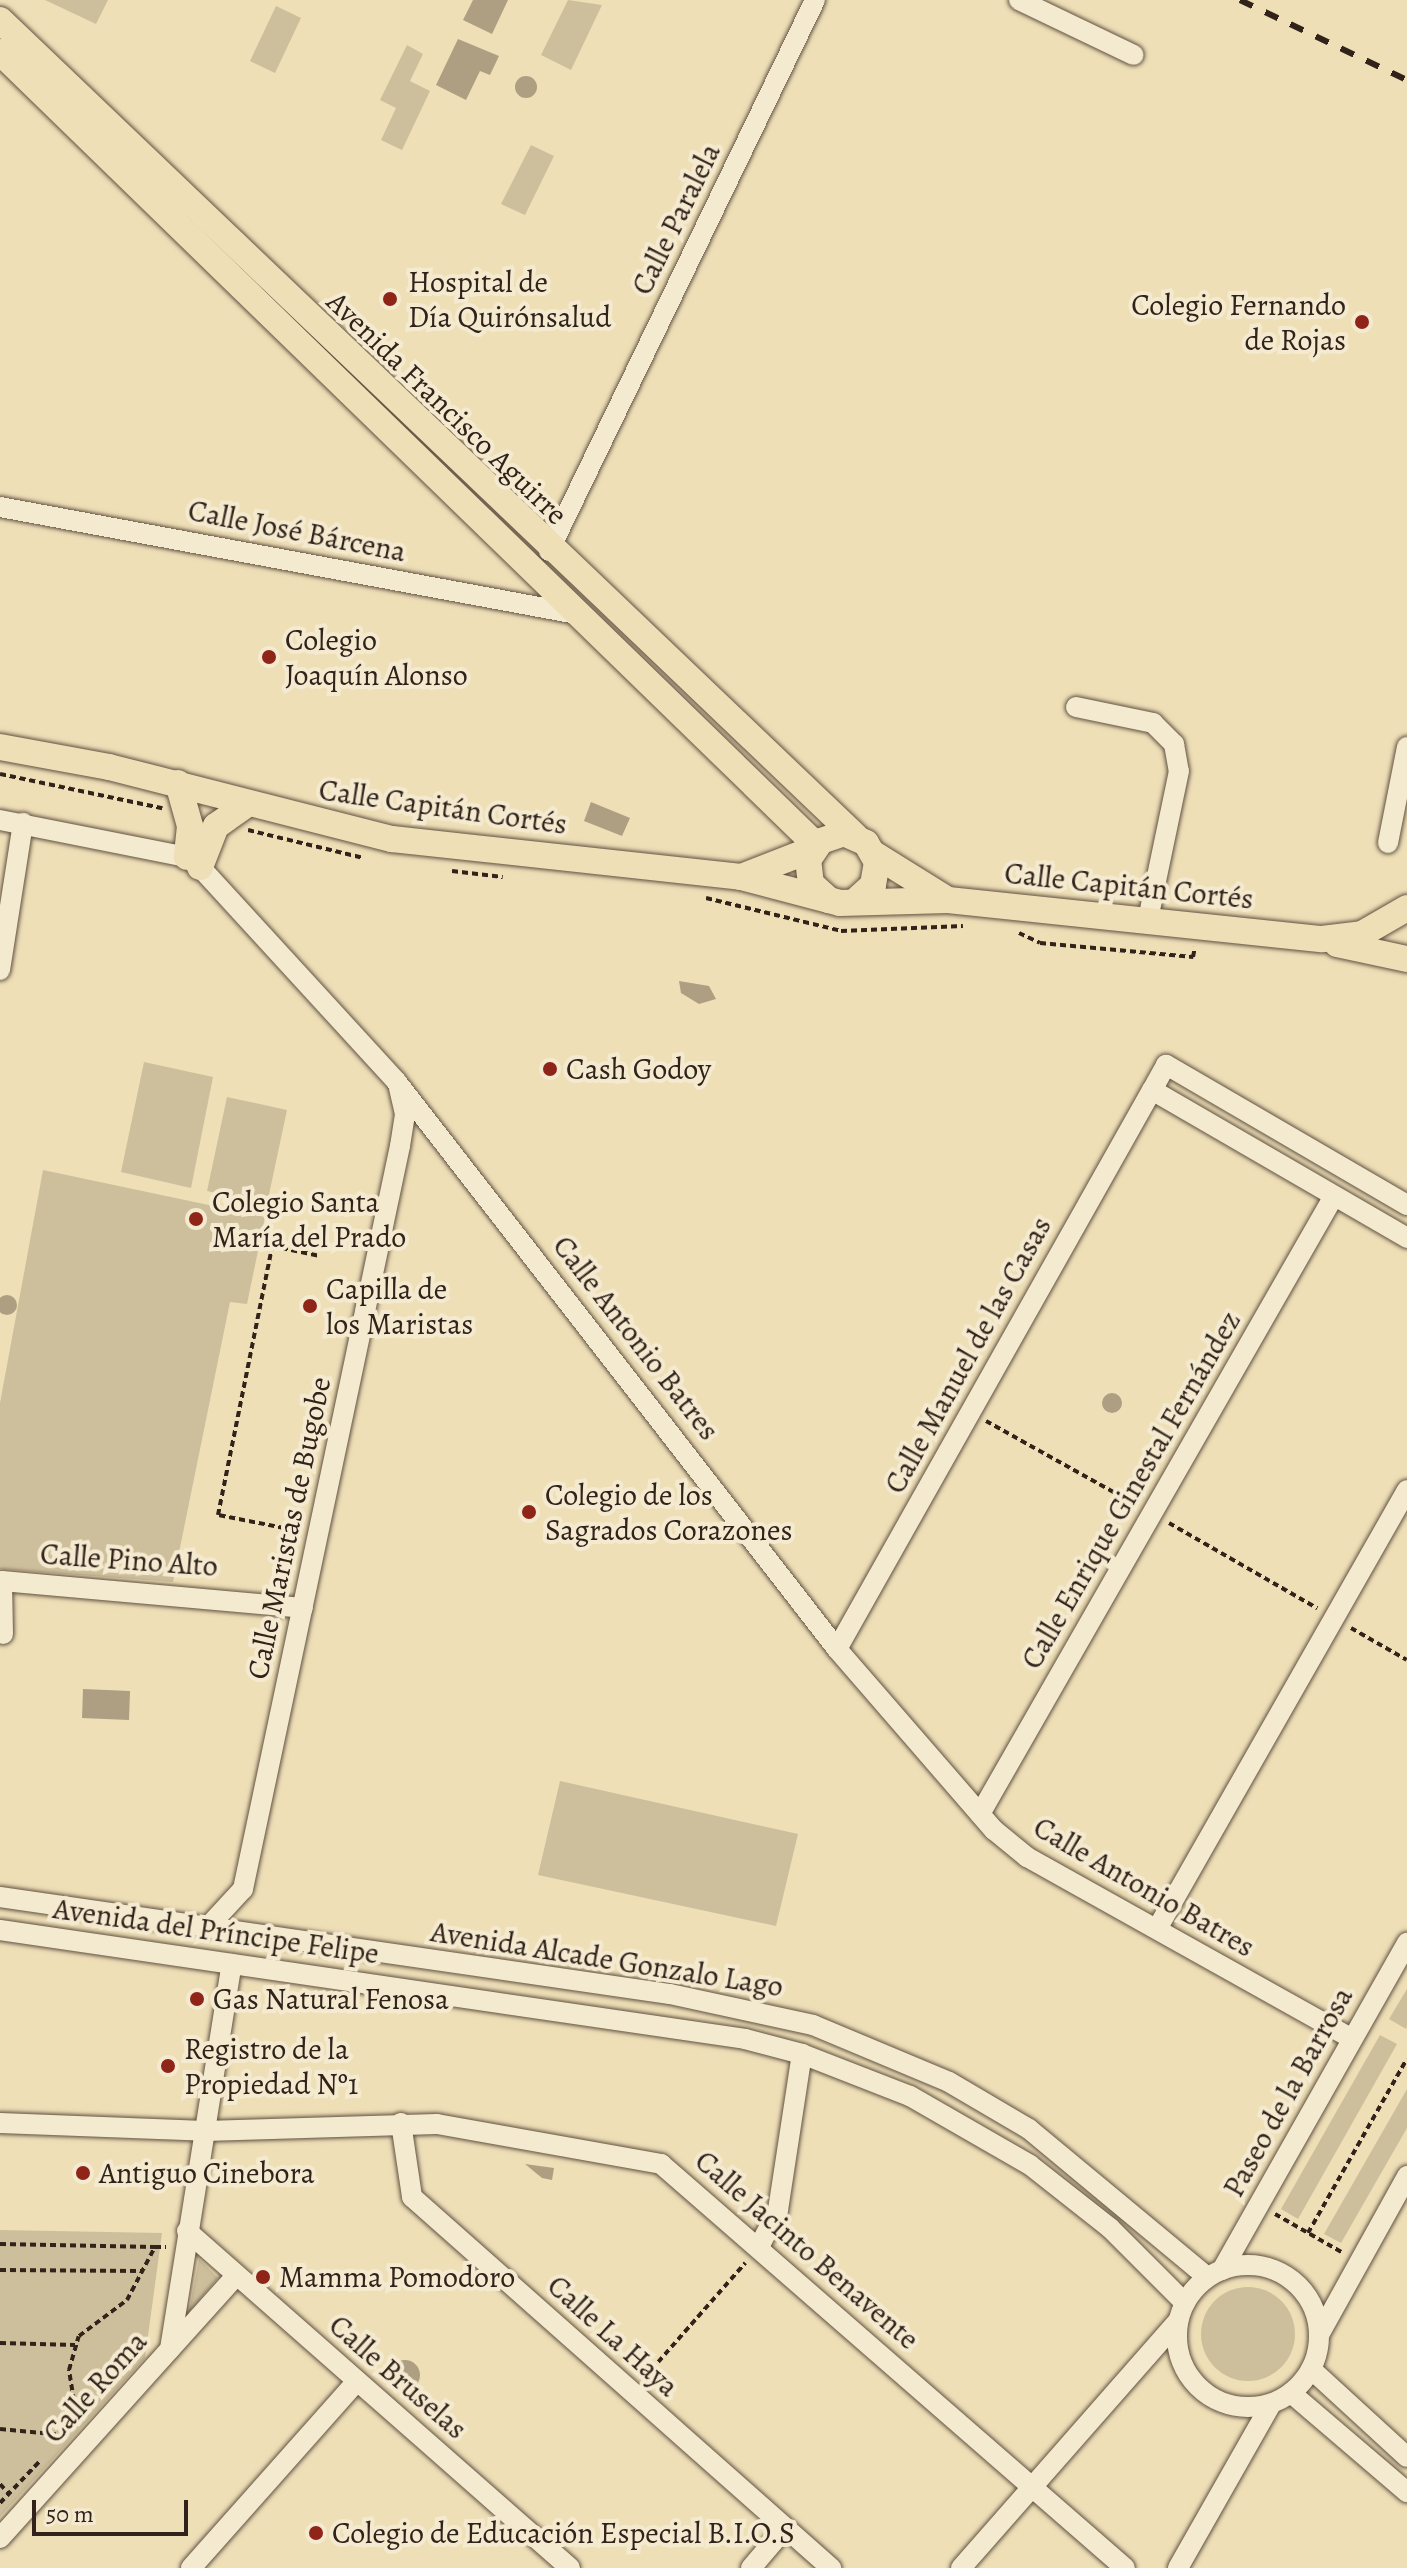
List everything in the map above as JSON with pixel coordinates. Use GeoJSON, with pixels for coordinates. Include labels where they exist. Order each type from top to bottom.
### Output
{"type":"FeatureCollection","features":[{"type":"Feature","properties":{"kind":"main road","name":"Avenida Francisco Aguirre"},"geometry":{"type":"LineString","coordinates":[[0,20],[549,551],[855,836]]}},
{"type":"Feature","properties":{"kind":"main road","name":"Avenida Francisco Aguirre"},"geometry":{"type":"LineString","coordinates":[[0,52],[583,615],[814,847]]}},
{"type":"Feature","properties":{"kind":"main road","name":"Calle Capitán Cortés"},"geometry":{"type":"LineString","coordinates":[[0,747],[178,783],[247,804],[392,839],[741,877],[829,900],[948,900],[1302,937],[1407,959]]}},
{"type":"Feature","properties":{"kind":"main road"},"geometry":{"type":"LineString","coordinates":[[178,783],[190,826],[193,862]]}},
{"type":"Feature","properties":{"kind":"main road"},"geometry":{"type":"LineString","coordinates":[[193,862],[216,826],[247,804]]}},
{"type":"Feature","properties":{"kind":"main road","name":"Calle Capitán Cortés"},"geometry":{"type":"LineString","coordinates":[[741,877],[814,847],[834,834],[855,836],[874,854],[948,900]]}},
{"type":"Feature","properties":{"kind":"main road"},"geometry":{"type":"LineString","coordinates":[[814,847],[808,876],[829,900]]}},
{"type":"Feature","properties":{"kind":"main road"},"geometry":{"type":"LineString","coordinates":[[855,901],[875,882],[874,854]]}},
{"type":"Feature","properties":{"kind":"main road","name":"Calle Capitán Cortés"},"geometry":{"type":"LineString","coordinates":[[1302,937],[1362,934],[1407,908]]}},
{"type":"Feature","properties":{"kind":"street","name":"Calle Paralela"},"geometry":{"type":"LineString","coordinates":[[549,551],[815,0]]}},
{"type":"Feature","properties":{"kind":"street"},"geometry":{"type":"LineString","coordinates":[[1019,0],[1134,55]]}},
{"type":"Feature","properties":{"kind":"street","name":"Calle José Bárcena"},"geometry":{"type":"LineString","coordinates":[[0,507],[583,615]]}},
{"type":"Feature","properties":{"kind":"street"},"geometry":{"type":"LineString","coordinates":[[1076,707],[1153,723],[1174,744],[1179,771],[1148,920]]}},
{"type":"Feature","properties":{"kind":"street"},"geometry":{"type":"LineString","coordinates":[[1388,843],[1407,747]]}},
{"type":"Feature","properties":{"kind":"street"},"geometry":{"type":"LineString","coordinates":[[0,820],[193,862]]}},
{"type":"Feature","properties":{"kind":"street"},"geometry":{"type":"LineString","coordinates":[[0,970],[23,823]]}},
{"type":"Feature","properties":{"kind":"street","name":"Calle Antonio Batres"},"geometry":{"type":"LineString","coordinates":[[193,862],[396,1081],[837,1649],[980,1814],[1027,1857],[1352,2039]]}},
{"type":"Feature","properties":{"kind":"street"},"geometry":{"type":"LineString","coordinates":[[1407,1205],[1166,1065],[1152,1090],[1407,1238]]}},
{"type":"Feature","properties":{"kind":"street","name":"Calle Maristas de Bugobe"},"geometry":{"type":"LineString","coordinates":[[207,1928],[243,1889],[405,1114],[396,1081]]}},
{"type":"Feature","properties":{"kind":"street","name":"Calle Manuel de las Casas"},"geometry":{"type":"LineString","coordinates":[[837,1649],[1152,1090]]}},
{"type":"Feature","properties":{"kind":"street","name":"Calle Enrique Ginestal Fernández"},"geometry":{"type":"LineString","coordinates":[[980,1814],[1334,1196]]}},
{"type":"Feature","properties":{"kind":"street"},"geometry":{"type":"LineString","coordinates":[[1157,1929],[1407,1490]]}},
{"type":"Feature","properties":{"kind":"street","name":"Calle Pino Alto"},"geometry":{"type":"LineString","coordinates":[[3,1634],[2,1581],[303,1608]]}},
{"type":"Feature","properties":{"kind":"street","name":"Avenida del Príncipe Felipe"},"geometry":{"type":"LineString","coordinates":[[0,1897],[207,1928]]}},
{"type":"Feature","properties":{"kind":"street","name":"Avenida Alcade Gonzalo Lago"},"geometry":{"type":"LineString","coordinates":[[207,1928],[670,1994],[813,2025],[904,2060],[1029,2129],[1215,2273]]}},
{"type":"Feature","properties":{"kind":"street","name":"Avenida del Príncipe Felipe"},"geometry":{"type":"LineString","coordinates":[[0,1930],[745,2039],[802,2054]]}},
{"type":"Feature","properties":{"kind":"street","name":"Paseo de la Barrosa"},"geometry":{"type":"LineString","coordinates":[[1215,2273],[1407,1943]]}},
{"type":"Feature","properties":{"kind":"street"},"geometry":{"type":"LineString","coordinates":[[170,2349],[232,1964]]}},
{"type":"Feature","properties":{"kind":"street"},"geometry":{"type":"LineString","coordinates":[[759,2247],[778,2210],[802,2054],[910,2096],[998,2144],[1110,2228],[1181,2312],[1182,2364],[1209,2396],[1250,2408],[1271,2404],[1291,2393],[1311,2369],[1319,2335],[1407,2176]]}},
{"type":"Feature","properties":{"kind":"street","name":"Calle Jacinto Benavente"},"geometry":{"type":"LineString","coordinates":[[0,2123],[205,2131],[401,2123],[661,2164],[1125,2568]]}},
{"type":"Feature","properties":{"kind":"street","name":"Calle La Haya"},"geometry":{"type":"LineString","coordinates":[[401,2123],[412,2197],[831,2568]]}},
{"type":"Feature","properties":{"kind":"street","name":"Calle Bruselas"},"geometry":{"type":"LineString","coordinates":[[186,2239],[236,2276],[570,2568]]}},
{"type":"Feature","properties":{"kind":"street"},"geometry":{"type":"LineString","coordinates":[[961,2568],[1215,2273],[1255,2266],[1287,2277],[1315,2312],[1319,2335]]}},
{"type":"Feature","properties":{"kind":"street","name":"Calle Roma"},"geometry":{"type":"LineString","coordinates":[[0,2538],[236,2276]]}},
{"type":"Feature","properties":{"kind":"street"},"geometry":{"type":"LineString","coordinates":[[1311,2369],[1407,2457]]}},
{"type":"Feature","properties":{"kind":"street"},"geometry":{"type":"LineString","coordinates":[[191,2568],[357,2381]]}},
{"type":"Feature","properties":{"kind":"street"},"geometry":{"type":"LineString","coordinates":[[1291,2393],[1407,2492]]}},
{"type":"Feature","properties":{"kind":"street"},"geometry":{"type":"LineString","coordinates":[[1178,2568],[1271,2404]]}},
{"type":"Feature","properties":{"kind":"street"},"geometry":{"type":"LineString","coordinates":[[751,2568],[785,2528]]}},
{"type":"Feature","properties":{"kind":"path"},"geometry":{"type":"LineString","coordinates":[[294,1530],[218,1515],[272,1246],[320,1256]]}},
{"type":"Feature","properties":{"kind":"path"},"geometry":{"type":"LineString","coordinates":[[970,1412],[1137,1506]]}},
{"type":"Feature","properties":{"kind":"path"},"geometry":{"type":"LineString","coordinates":[[1167,1522],[1319,1609]]}},
{"type":"Feature","properties":{"kind":"path"},"geometry":{"type":"LineString","coordinates":[[1349,1626],[1407,1660]]}},
{"type":"Feature","properties":{"kind":"path"},"geometry":{"type":"LineString","coordinates":[[1308,2233],[1407,2059]]}},
{"type":"Feature","properties":{"kind":"path"},"geometry":{"type":"LineString","coordinates":[[1273,2213],[1343,2253]]}},
{"type":"Feature","properties":{"kind":"path"},"geometry":{"type":"LineString","coordinates":[[0,2244],[155,2247],[186,2239]]}},
{"type":"Feature","properties":{"kind":"path"},"geometry":{"type":"LineString","coordinates":[[54,2445],[78,2419],[69,2370],[75,2345],[99,2314],[127,2300],[155,2247]]}},
{"type":"Feature","properties":{"kind":"path"},"geometry":{"type":"LineString","coordinates":[[642,2380],[759,2247]]}},
{"type":"Feature","properties":{"kind":"path"},"geometry":{"type":"LineString","coordinates":[[0,2270],[142,2271]]}},
{"type":"Feature","properties":{"kind":"path"},"geometry":{"type":"LineString","coordinates":[[0,2343],[75,2345]]}},
{"type":"Feature","properties":{"kind":"path"},"geometry":{"type":"LineString","coordinates":[[0,2429],[63,2435]]}},
{"type":"Feature","properties":{"kind":"path"},"geometry":{"type":"LineString","coordinates":[[0,2503],[45,2454]]}},
{"type":"Feature","properties":{"kind":"path"},"geometry":{"type":"LineString","coordinates":[[0,2484],[9,2494]]}},
{"type":"Feature","properties":{"kind":"shaded area"},"geometry":{"type":"Polygon","coordinates":[[[45,0],[108,0],[96,24],[45,0]]]}},
{"type":"Feature","properties":{"kind":"shaded area"},"geometry":{"type":"Polygon","coordinates":[[[473,0],[508,0],[492,34],[463,20],[473,0]]]}},
{"type":"Feature","properties":{"kind":"shaded area"},"geometry":{"type":"Polygon","coordinates":[[[568,0],[602,5],[571,70],[541,55],[568,0]]]}},
{"type":"Feature","properties":{"kind":"shaded area"},"geometry":{"type":"Polygon","coordinates":[[[276,6],[301,18],[275,73],[250,61],[276,6]]]}},
{"type":"Feature","properties":{"kind":"shaded area"},"geometry":{"type":"Polygon","coordinates":[[[458,39],[499,56],[490,75],[480,71],[466,100],[436,85],[458,39]]]}},
{"type":"Feature","properties":{"kind":"shaded area"},"geometry":{"type":"Polygon","coordinates":[[[407,45],[423,54],[410,81],[430,91],[402,150],[381,140],[396,108],[380,100],[407,45]]]}},
{"type":"Feature","properties":{"kind":"shaded area"},"geometry":{"type":"Polygon","coordinates":[[[522,76],[530,76],[537,87],[530,98],[522,98],[515,91],[515,83],[522,76]]]}},
{"type":"Feature","properties":{"kind":"shaded area"},"geometry":{"type":"Polygon","coordinates":[[[531,145],[554,156],[525,215],[501,204],[531,145]]]}},
{"type":"Feature","properties":{"kind":"shaded area"},"geometry":{"type":"Polygon","coordinates":[[[591,802],[630,818],[622,836],[584,821],[591,802]]]}},
{"type":"Feature","properties":{"kind":"shaded area"},"geometry":{"type":"Polygon","coordinates":[[[679,981],[709,986],[716,999],[699,1004],[681,993],[679,981]]]}},
{"type":"Feature","properties":{"kind":"shaded area"},"geometry":{"type":"Polygon","coordinates":[[[144,1062],[213,1077],[191,1188],[121,1172],[144,1062]]]}},
{"type":"Feature","properties":{"kind":"shaded area"},"geometry":{"type":"Polygon","coordinates":[[[227,1097],[287,1110],[267,1204],[207,1191],[227,1097]]]}},
{"type":"Feature","properties":{"kind":"shaded area"},"geometry":{"type":"Polygon","coordinates":[[[43,1170],[265,1217],[247,1304],[230,1302],[173,1582],[0,1569],[0,1403],[43,1170]]]}},
{"type":"Feature","properties":{"kind":"shaded area"},"geometry":{"type":"Polygon","coordinates":[[[7,1295],[14,1298],[17,1305],[14,1312],[7,1315],[0,1312],[-3,1305],[0,1298],[7,1295]]]}},
{"type":"Feature","properties":{"kind":"shaded area"},"geometry":{"type":"Polygon","coordinates":[[[1112,1393],[1119,1396],[1122,1403],[1119,1410],[1112,1413],[1105,1410],[1102,1403],[1105,1396],[1112,1393]]]}},
{"type":"Feature","properties":{"kind":"shaded area"},"geometry":{"type":"Polygon","coordinates":[[[83,1689],[130,1691],[129,1720],[82,1718],[83,1689]]]}},
{"type":"Feature","properties":{"kind":"shaded area"},"geometry":{"type":"Polygon","coordinates":[[[560,1781],[798,1834],[776,1926],[538,1875],[560,1781]]]}},
{"type":"Feature","properties":{"kind":"shaded area"},"geometry":{"type":"Polygon","coordinates":[[[1407,1989],[1407,2026],[1406,2029],[1389,2019],[1407,1989]]]}},
{"type":"Feature","properties":{"kind":"shaded area"},"geometry":{"type":"Polygon","coordinates":[[[1380,2035],[1397,2044],[1298,2219],[1281,2209],[1380,2035]]]}},
{"type":"Feature","properties":{"kind":"shaded area"},"geometry":{"type":"Polygon","coordinates":[[[1407,2089],[1407,2128],[1341,2243],[1324,2234],[1407,2089]]]}},
{"type":"Feature","properties":{"kind":"shaded area"},"geometry":{"type":"Polygon","coordinates":[[[525,2164],[554,2168],[552,2180],[542,2178],[525,2164]]]}},
{"type":"Feature","properties":{"kind":"shaded area"},"geometry":{"type":"Polygon","coordinates":[[[0,2230],[162,2233],[145,2358],[0,2517],[0,2230]]]}},
{"type":"Feature","properties":{"kind":"shaded area"},"geometry":{"type":"Polygon","coordinates":[[[199,2259],[218,2278],[189,2312],[199,2259]]]}},
{"type":"Feature","properties":{"kind":"shaded area"},"geometry":{"type":"Polygon","coordinates":[[[1239,2287],[1257,2287],[1282,2300],[1292,2316],[1295,2334],[1292,2352],[1282,2368],[1257,2381],[1239,2381],[1214,2368],[1201,2343],[1201,2325],[1214,2300],[1239,2287]]]}},
{"type":"Feature","properties":{"kind":"shaded area"},"geometry":{"type":"Polygon","coordinates":[[[405,2360],[416,2364],[420,2375],[416,2386],[405,2390],[394,2386],[390,2375],[394,2364],[405,2360]]]}},
{"type":"Feature","properties":{"kind":"railway"},"geometry":{"type":"LineString","coordinates":[[1240,0],[1407,80]]}},
{"type":"Feature","properties":{"kind":"place","name":"Hospital de Día Quirónsalud"},"geometry":{"type":"Point","coordinates":[390,299]}},
{"type":"Feature","properties":{"kind":"place","name":"Colegio Fernando de Rojas"},"geometry":{"type":"Point","coordinates":[1362,322]}},
{"type":"Feature","properties":{"kind":"place","name":"Colegio Joaquín Alonso"},"geometry":{"type":"Point","coordinates":[269,657]}},
{"type":"Feature","properties":{"kind":"place","name":"Cash Godoy"},"geometry":{"type":"Point","coordinates":[550,1069]}},
{"type":"Feature","properties":{"kind":"place","name":"Colegio Santa María del Prado"},"geometry":{"type":"Point","coordinates":[196,1219]}},
{"type":"Feature","properties":{"kind":"place","name":"Capilla de los Maristas"},"geometry":{"type":"Point","coordinates":[310,1306]}},
{"type":"Feature","properties":{"kind":"place","name":"Colegio de los Sagrados Corazones"},"geometry":{"type":"Point","coordinates":[529,1512]}},
{"type":"Feature","properties":{"kind":"place","name":"Gas Natural Fenosa"},"geometry":{"type":"Point","coordinates":[197,1999]}},
{"type":"Feature","properties":{"kind":"place","name":"Registro de la Propiedad Nº1"},"geometry":{"type":"Point","coordinates":[168,2066]}},
{"type":"Feature","properties":{"kind":"place","name":"Antiguo Cinebora"},"geometry":{"type":"Point","coordinates":[83,2173]}},
{"type":"Feature","properties":{"kind":"place","name":"Mamma Pomodoro"},"geometry":{"type":"Point","coordinates":[263,2277]}},
{"type":"Feature","properties":{"kind":"place","name":"Colegio de Educación Especial B.I.O.S"},"geometry":{"type":"Point","coordinates":[316,2533]}}]}
